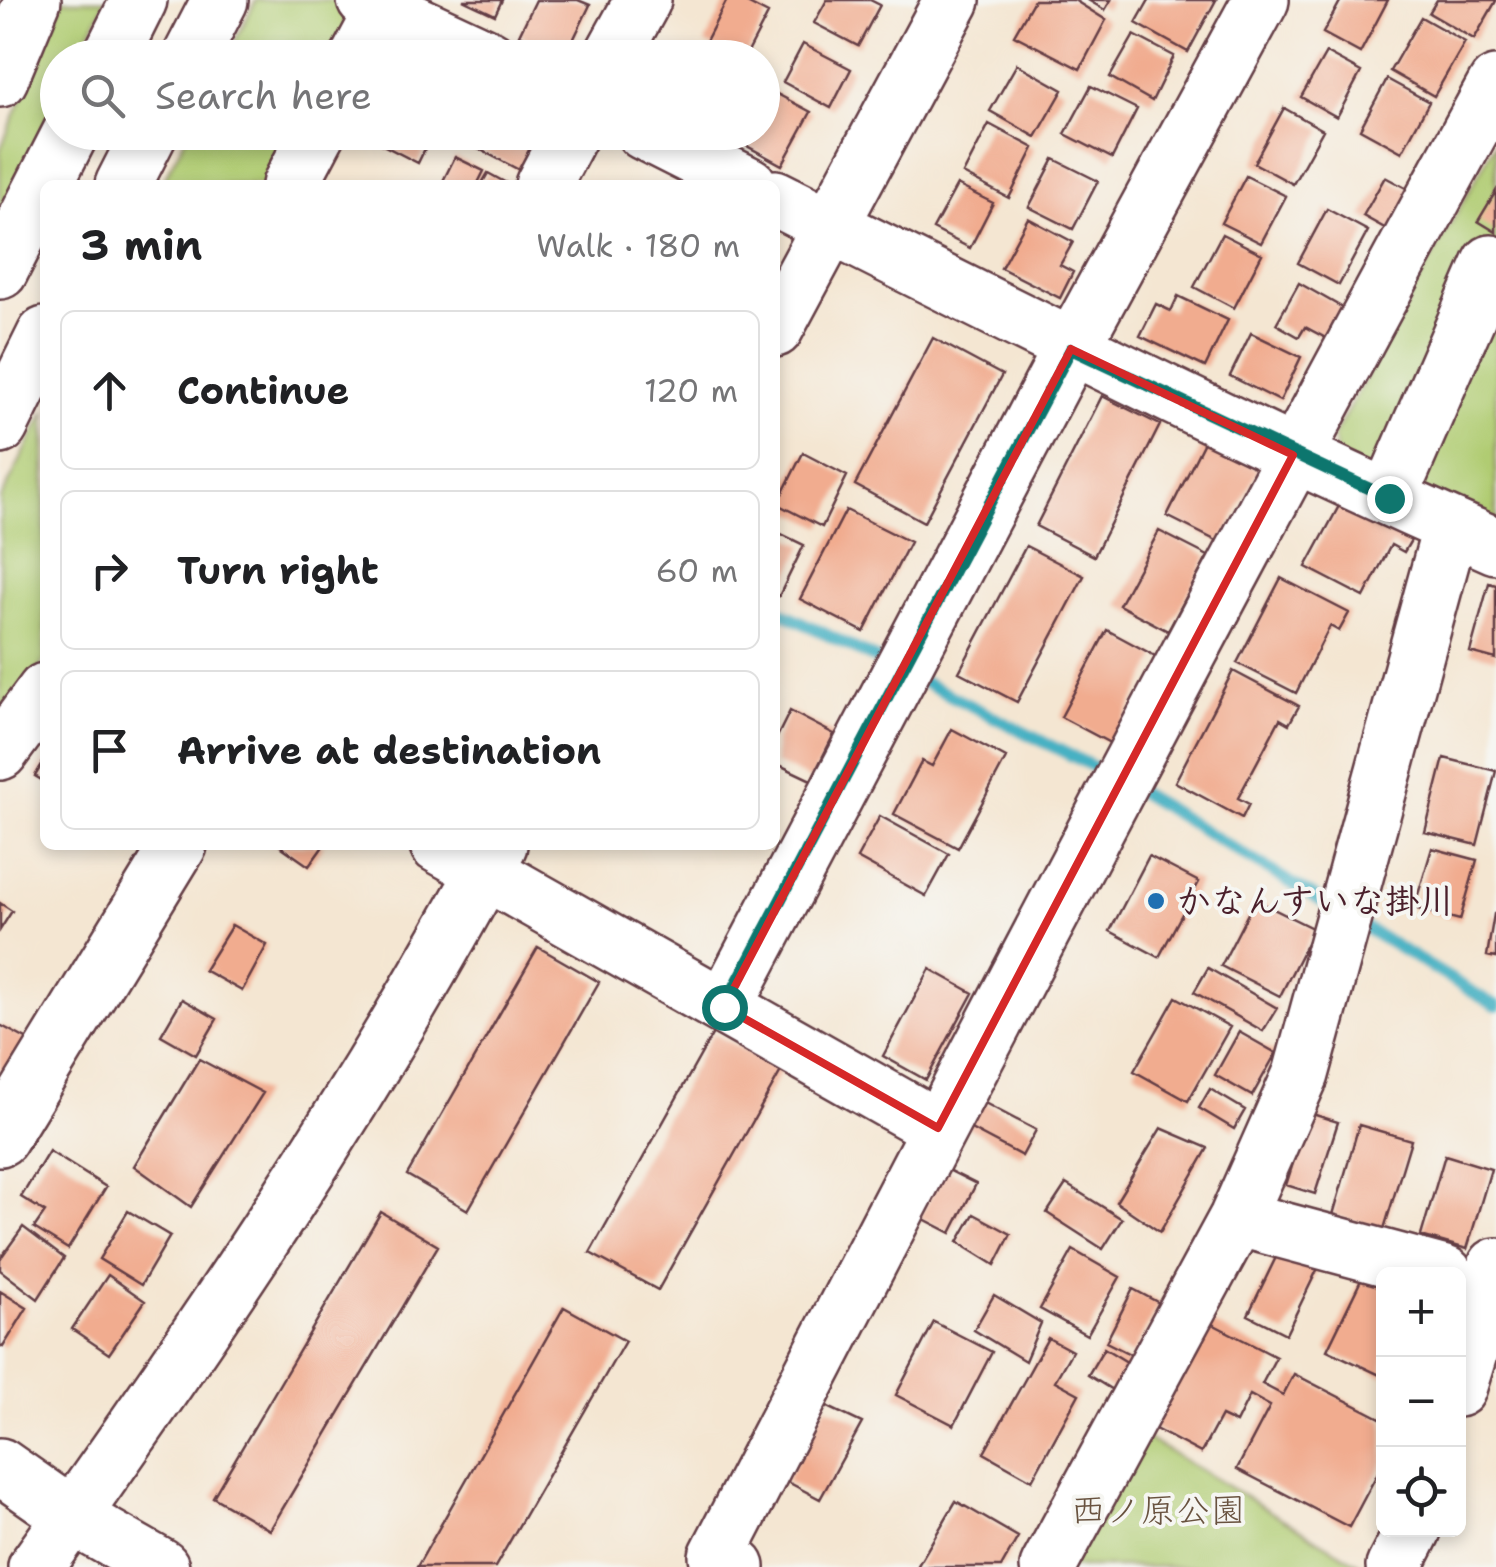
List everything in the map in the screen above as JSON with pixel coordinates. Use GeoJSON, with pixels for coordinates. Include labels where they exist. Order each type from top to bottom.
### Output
{"type":"FeatureCollection","features":[{"type":"Feature","properties":{"kind":"main road"},"geometry":{"type":"LineString","coordinates":[[0,79],[33,0]]}},
{"type":"Feature","properties":{"kind":"main road"},"geometry":{"type":"LineString","coordinates":[[119,40],[140,0]]}},
{"type":"Feature","properties":{"kind":"main road"},"geometry":{"type":"LineString","coordinates":[[199,40],[220,0]]}},
{"type":"Feature","properties":{"kind":"main road"},"geometry":{"type":"LineString","coordinates":[[621,40],[642,0]]}},
{"type":"Feature","properties":{"kind":"main road"},"geometry":{"type":"LineString","coordinates":[[780,320],[952,0]]}},
{"type":"Feature","properties":{"kind":"main road"},"geometry":{"type":"LineString","coordinates":[[724,1007],[1071,349],[1261,0]]}},
{"type":"Feature","properties":{"kind":"main road"},"geometry":{"type":"LineString","coordinates":[[365,40],[380,3],[453,40]]}},
{"type":"Feature","properties":{"kind":"main road"},"geometry":{"type":"LineString","coordinates":[[737,1567],[717,1556],[1293,455],[1491,105]]}},
{"type":"Feature","properties":{"kind":"main road"},"geometry":{"type":"LineString","coordinates":[[46,180],[62,150]]}},
{"type":"Feature","properties":{"kind":"main road"},"geometry":{"type":"LineString","coordinates":[[126,180],[141,150]]}},
{"type":"Feature","properties":{"kind":"main road"},"geometry":{"type":"LineString","coordinates":[[293,180],[308,150]]}},
{"type":"Feature","properties":{"kind":"main road"},"geometry":{"type":"LineString","coordinates":[[545,180],[561,150]]}},
{"type":"Feature","properties":{"kind":"main road"},"geometry":{"type":"LineString","coordinates":[[680,150],[739,180]]}},
{"type":"Feature","properties":{"kind":"main road"},"geometry":{"type":"LineString","coordinates":[[0,271],[40,193]]}},
{"type":"Feature","properties":{"kind":"main road"},"geometry":{"type":"LineString","coordinates":[[780,201],[1071,349],[1474,536],[1301,1074],[1237,1218],[1048,1567]]}},
{"type":"Feature","properties":{"kind":"main road"},"geometry":{"type":"LineString","coordinates":[[1389,498],[1491,263]]}},
{"type":"Feature","properties":{"kind":"main road"},"geometry":{"type":"LineString","coordinates":[[0,426],[40,345]]}},
{"type":"Feature","properties":{"kind":"main road"},"geometry":{"type":"LineString","coordinates":[[0,752],[40,698]]}},
{"type":"Feature","properties":{"kind":"main road"},"geometry":{"type":"LineString","coordinates":[[0,1138],[176,850]]}},
{"type":"Feature","properties":{"kind":"main road"},"geometry":{"type":"LineString","coordinates":[[459,850],[492,858],[724,1007],[938,1128]]}},
{"type":"Feature","properties":{"kind":"main road"},"geometry":{"type":"LineString","coordinates":[[36,1567],[291,1200],[372,1072],[492,858]]}},
{"type":"Feature","properties":{"kind":"main road"},"geometry":{"type":"LineString","coordinates":[[1237,1218],[1477,1279],[1464,1357]]}},
{"type":"Feature","properties":{"kind":"main road"},"geometry":{"type":"LineString","coordinates":[[0,1466],[72,1517],[161,1567]]}},
{"type":"Feature","properties":{"kind":"main road"},"geometry":{"type":"LineString","coordinates":[[1394,1567],[1409,1537]]}},
{"type":"Feature","properties":{"kind":"highlighted area"},"geometry":{"type":"Polygon","coordinates":[[[1071,349],[1293,455],[938,1128],[724,1007],[1071,349]]]}},
{"type":"Feature","properties":{"kind":"green space"},"geometry":{"type":"Polygon","coordinates":[[[63,0],[106,0],[86,40],[46,40],[63,0]]]}},
{"type":"Feature","properties":{"kind":"green space"},"geometry":{"type":"Polygon","coordinates":[[[256,0],[372,0],[349,40],[235,40],[256,0]]]}},
{"type":"Feature","properties":{"kind":"green space"},"geometry":{"type":"Polygon","coordinates":[[[40,55],[40,134],[0,217],[0,150],[40,55]]]}},
{"type":"Feature","properties":{"kind":"green space"},"geometry":{"type":"Polygon","coordinates":[[[1496,142],[1496,527],[1339,462],[1333,437],[1496,142]]]}},
{"type":"Feature","properties":{"kind":"green space"},"geometry":{"type":"Polygon","coordinates":[[[179,150],[292,150],[277,180],[164,180],[179,150]]]}},
{"type":"Feature","properties":{"kind":"green space"},"geometry":{"type":"Polygon","coordinates":[[[40,422],[40,667],[0,723],[0,500],[40,422]]]}},
{"type":"Feature","properties":{"kind":"green space","name":"西ノ原公園"},"geometry":{"type":"Polygon","coordinates":[[[1136,1432],[1364,1567],[1066,1567],[1136,1432]]]}},
{"type":"Feature","properties":{"kind":"building"},"geometry":{"type":"Polygon","coordinates":[[[463,0],[502,0],[495,15],[463,0]]]}},
{"type":"Feature","properties":{"kind":"building"},"geometry":{"type":"Polygon","coordinates":[[[536,0],[578,0],[590,5],[573,40],[529,40],[519,35],[536,0]]]}},
{"type":"Feature","properties":{"kind":"building"},"geometry":{"type":"Polygon","coordinates":[[[727,0],[741,0],[768,14],[754,40],[707,40],[727,0]]]}},
{"type":"Feature","properties":{"kind":"building"},"geometry":{"type":"Polygon","coordinates":[[[827,0],[870,0],[880,5],[858,46],[814,23],[827,0]]]}},
{"type":"Feature","properties":{"kind":"building"},"geometry":{"type":"Polygon","coordinates":[[[1034,0],[1074,0],[1106,20],[1080,69],[1014,35],[1034,0]]]}},
{"type":"Feature","properties":{"kind":"building"},"geometry":{"type":"Polygon","coordinates":[[[1088,0],[1111,0],[1105,10],[1088,0]]]}},
{"type":"Feature","properties":{"kind":"building"},"geometry":{"type":"Polygon","coordinates":[[[1149,0],[1216,0],[1188,52],[1136,23],[1149,0]]]}},
{"type":"Feature","properties":{"kind":"building"},"geometry":{"type":"Polygon","coordinates":[[[1341,0],[1388,0],[1360,53],[1323,33],[1341,0]]]}},
{"type":"Feature","properties":{"kind":"building"},"geometry":{"type":"Polygon","coordinates":[[[1437,0],[1496,1],[1474,39],[1429,13],[1437,0]]]}},
{"type":"Feature","properties":{"kind":"building"},"geometry":{"type":"Polygon","coordinates":[[[1421,17],[1465,42],[1434,96],[1390,71],[1421,17]]]}},
{"type":"Feature","properties":{"kind":"building"},"geometry":{"type":"Polygon","coordinates":[[[1134,35],[1174,56],[1152,101],[1110,77],[1134,35]]]}},
{"type":"Feature","properties":{"kind":"building"},"geometry":{"type":"Polygon","coordinates":[[[803,44],[851,69],[831,108],[783,82],[803,44]]]}},
{"type":"Feature","properties":{"kind":"building"},"geometry":{"type":"Polygon","coordinates":[[[1326,53],[1361,72],[1337,117],[1301,97],[1326,53]]]}},
{"type":"Feature","properties":{"kind":"building"},"geometry":{"type":"Polygon","coordinates":[[[1017,64],[1063,90],[1036,137],[990,111],[1017,64]]]}},
{"type":"Feature","properties":{"kind":"building"},"geometry":{"type":"Polygon","coordinates":[[[1387,79],[1429,102],[1402,152],[1360,129],[1387,79]]]}},
{"type":"Feature","properties":{"kind":"building"},"geometry":{"type":"Polygon","coordinates":[[[1091,86],[1137,109],[1112,158],[1065,134],[1091,86]]]}},
{"type":"Feature","properties":{"kind":"building"},"geometry":{"type":"Polygon","coordinates":[[[780,96],[811,112],[782,165],[754,150],[780,150],[780,96]]]}},
{"type":"Feature","properties":{"kind":"building"},"geometry":{"type":"Polygon","coordinates":[[[1284,108],[1323,130],[1293,184],[1254,163],[1284,108]]]}},
{"type":"Feature","properties":{"kind":"building"},"geometry":{"type":"Polygon","coordinates":[[[989,124],[1034,148],[1009,198],[963,174],[989,124]]]}},
{"type":"Feature","properties":{"kind":"building"},"geometry":{"type":"Polygon","coordinates":[[[393,150],[424,150],[418,163],[393,150]]]}},
{"type":"Feature","properties":{"kind":"building"},"geometry":{"type":"Polygon","coordinates":[[[481,150],[537,150],[525,173],[481,150]]]}},
{"type":"Feature","properties":{"kind":"building"},"geometry":{"type":"Polygon","coordinates":[[[455,157],[484,171],[480,180],[444,180],[455,157]]]}},
{"type":"Feature","properties":{"kind":"building"},"geometry":{"type":"Polygon","coordinates":[[[1054,159],[1098,181],[1073,229],[1029,207],[1054,159]]]}},
{"type":"Feature","properties":{"kind":"building"},"geometry":{"type":"Polygon","coordinates":[[[1246,176],[1286,196],[1261,243],[1221,223],[1246,176]]]}},
{"type":"Feature","properties":{"kind":"building"},"geometry":{"type":"Polygon","coordinates":[[[1385,177],[1415,193],[1392,232],[1363,216],[1385,177]]]}},
{"type":"Feature","properties":{"kind":"building"},"geometry":{"type":"Polygon","coordinates":[[[957,185],[993,203],[970,248],[933,229],[957,185]]]}},
{"type":"Feature","properties":{"kind":"building"},"geometry":{"type":"Polygon","coordinates":[[[1496,191],[1496,232],[1478,221],[1496,191]]]}},
{"type":"Feature","properties":{"kind":"building"},"geometry":{"type":"Polygon","coordinates":[[[1327,209],[1368,231],[1339,285],[1298,263],[1327,209]]]}},
{"type":"Feature","properties":{"kind":"building"},"geometry":{"type":"Polygon","coordinates":[[[1028,218],[1073,242],[1060,265],[1073,272],[1060,298],[1001,268],[1028,218]]]}},
{"type":"Feature","properties":{"kind":"building"},"geometry":{"type":"Polygon","coordinates":[[[1222,234],[1262,254],[1234,308],[1194,287],[1222,234]]]}},
{"type":"Feature","properties":{"kind":"building"},"geometry":{"type":"Polygon","coordinates":[[[1299,283],[1343,308],[1326,338],[1305,327],[1299,337],[1276,324],[1299,283]]]}},
{"type":"Feature","properties":{"kind":"building"},"geometry":{"type":"Polygon","coordinates":[[[1178,296],[1228,320],[1205,367],[1140,336],[1156,304],[1171,311],[1178,296]]]}},
{"type":"Feature","properties":{"kind":"building"},"geometry":{"type":"Polygon","coordinates":[[[1251,333],[1301,357],[1280,401],[1230,376],[1251,333]]]}},
{"type":"Feature","properties":{"kind":"building"},"geometry":{"type":"Polygon","coordinates":[[[933,338],[1002,375],[924,522],[855,485],[933,338]]]}},
{"type":"Feature","properties":{"kind":"building"},"geometry":{"type":"Polygon","coordinates":[[[1102,396],[1160,425],[1094,556],[1036,526],[1102,396]]]}},
{"type":"Feature","properties":{"kind":"building"},"geometry":{"type":"Polygon","coordinates":[[[1204,442],[1258,469],[1221,543],[1167,516],[1204,442]]]}},
{"type":"Feature","properties":{"kind":"building"},"geometry":{"type":"Polygon","coordinates":[[[803,453],[847,476],[822,527],[780,506],[803,453]]]}},
{"type":"Feature","properties":{"kind":"building"},"geometry":{"type":"Polygon","coordinates":[[[1346,493],[1417,530],[1404,552],[1391,545],[1364,597],[1306,567],[1346,493]]]}},
{"type":"Feature","properties":{"kind":"building"},"geometry":{"type":"Polygon","coordinates":[[[846,510],[910,542],[864,632],[800,599],[846,510]]]}},
{"type":"Feature","properties":{"kind":"building"},"geometry":{"type":"Polygon","coordinates":[[[1159,531],[1208,556],[1168,631],[1119,605],[1159,531]]]}},
{"type":"Feature","properties":{"kind":"building"},"geometry":{"type":"Polygon","coordinates":[[[780,533],[804,545],[780,594],[780,533]]]}},
{"type":"Feature","properties":{"kind":"building"},"geometry":{"type":"Polygon","coordinates":[[[1026,546],[1084,576],[1017,702],[959,672],[1026,546]]]}},
{"type":"Feature","properties":{"kind":"building"},"geometry":{"type":"Polygon","coordinates":[[[1281,578],[1349,613],[1339,631],[1330,626],[1296,693],[1237,663],[1281,578]]]}},
{"type":"Feature","properties":{"kind":"building"},"geometry":{"type":"Polygon","coordinates":[[[1489,583],[1496,585],[1496,659],[1470,652],[1489,583]]]}},
{"type":"Feature","properties":{"kind":"building"},"geometry":{"type":"Polygon","coordinates":[[[1107,630],[1157,657],[1112,744],[1061,717],[1107,630]]]}},
{"type":"Feature","properties":{"kind":"building"},"geometry":{"type":"Polygon","coordinates":[[[1233,671],[1299,706],[1289,724],[1280,719],[1238,798],[1249,804],[1242,818],[1175,782],[1233,671]]]}},
{"type":"Feature","properties":{"kind":"building"},"geometry":{"type":"Polygon","coordinates":[[[790,711],[834,734],[811,780],[780,765],[780,731],[790,711]]]}},
{"type":"Feature","properties":{"kind":"building"},"geometry":{"type":"Polygon","coordinates":[[[952,729],[1006,758],[958,848],[894,814],[922,761],[932,766],[952,729]]]}},
{"type":"Feature","properties":{"kind":"building"},"geometry":{"type":"Polygon","coordinates":[[[1444,758],[1496,771],[1477,845],[1425,832],[1444,758]]]}},
{"type":"Feature","properties":{"kind":"building"},"geometry":{"type":"Polygon","coordinates":[[[880,816],[949,854],[926,896],[857,858],[880,816]]]}},
{"type":"Feature","properties":{"kind":"building"},"geometry":{"type":"Polygon","coordinates":[[[1432,848],[1477,860],[1460,920],[1414,908],[1432,848]]]}},
{"type":"Feature","properties":{"kind":"building"},"geometry":{"type":"Polygon","coordinates":[[[286,850],[320,850],[309,866],[286,850]]]}},
{"type":"Feature","properties":{"kind":"building"},"geometry":{"type":"Polygon","coordinates":[[[1149,856],[1199,882],[1159,957],[1110,931],[1149,856]]]}},
{"type":"Feature","properties":{"kind":"building"},"geometry":{"type":"Polygon","coordinates":[[[1255,900],[1314,929],[1280,996],[1221,966],[1255,900]]]}},
{"type":"Feature","properties":{"kind":"building"},"geometry":{"type":"Polygon","coordinates":[[[0,903],[12,911],[0,930],[0,903]]]}},
{"type":"Feature","properties":{"kind":"building"},"geometry":{"type":"Polygon","coordinates":[[[1496,914],[1496,958],[1487,956],[1496,914]]]}},
{"type":"Feature","properties":{"kind":"building"},"geometry":{"type":"Polygon","coordinates":[[[232,925],[267,945],[242,991],[204,970],[232,925]]]}},
{"type":"Feature","properties":{"kind":"building"},"geometry":{"type":"Polygon","coordinates":[[[538,947],[599,982],[468,1210],[407,1175],[538,947]]]}},
{"type":"Feature","properties":{"kind":"building"},"geometry":{"type":"Polygon","coordinates":[[[1208,968],[1277,1008],[1263,1031],[1194,992],[1208,968]]]}},
{"type":"Feature","properties":{"kind":"building"},"geometry":{"type":"Polygon","coordinates":[[[930,969],[973,993],[926,1080],[883,1056],[930,969]]]}},
{"type":"Feature","properties":{"kind":"building"},"geometry":{"type":"Polygon","coordinates":[[[1176,997],[1230,1027],[1188,1101],[1134,1071],[1176,997]]]}},
{"type":"Feature","properties":{"kind":"building"},"geometry":{"type":"Polygon","coordinates":[[[182,999],[217,1019],[196,1055],[161,1035],[182,999]]]}},
{"type":"Feature","properties":{"kind":"building"},"geometry":{"type":"Polygon","coordinates":[[[0,1025],[28,1040],[0,1092],[0,1025]]]}},
{"type":"Feature","properties":{"kind":"building"},"geometry":{"type":"Polygon","coordinates":[[[1239,1032],[1276,1053],[1252,1096],[1215,1075],[1239,1032]]]}},
{"type":"Feature","properties":{"kind":"building"},"geometry":{"type":"Polygon","coordinates":[[[713,1033],[781,1071],[658,1290],[590,1253],[713,1033]]]}},
{"type":"Feature","properties":{"kind":"building"},"geometry":{"type":"Polygon","coordinates":[[[199,1059],[263,1093],[191,1207],[134,1166],[199,1059]]]}},
{"type":"Feature","properties":{"kind":"building"},"geometry":{"type":"Polygon","coordinates":[[[1210,1089],[1245,1110],[1234,1129],[1199,1108],[1210,1089]]]}},
{"type":"Feature","properties":{"kind":"building"},"geometry":{"type":"Polygon","coordinates":[[[981,1101],[1036,1130],[1022,1156],[967,1127],[981,1101]]]}},
{"type":"Feature","properties":{"kind":"building"},"geometry":{"type":"Polygon","coordinates":[[[1309,1113],[1338,1122],[1315,1194],[1286,1185],[1309,1113]]]}},
{"type":"Feature","properties":{"kind":"building"},"geometry":{"type":"Polygon","coordinates":[[[1359,1125],[1411,1140],[1384,1229],[1333,1215],[1359,1125]]]}},
{"type":"Feature","properties":{"kind":"building"},"geometry":{"type":"Polygon","coordinates":[[[1161,1128],[1208,1148],[1160,1232],[1116,1202],[1161,1128]]]}},
{"type":"Feature","properties":{"kind":"building"},"geometry":{"type":"Polygon","coordinates":[[[49,1151],[106,1187],[68,1249],[34,1228],[45,1212],[21,1197],[49,1151]]]}},
{"type":"Feature","properties":{"kind":"building"},"geometry":{"type":"Polygon","coordinates":[[[1445,1155],[1491,1169],[1467,1249],[1421,1236],[1445,1155]]]}},
{"type":"Feature","properties":{"kind":"building"},"geometry":{"type":"Polygon","coordinates":[[[946,1169],[976,1184],[951,1233],[920,1217],[946,1169]]]}},
{"type":"Feature","properties":{"kind":"building"},"geometry":{"type":"Polygon","coordinates":[[[1066,1184],[1122,1219],[1103,1249],[1047,1213],[1066,1184]]]}},
{"type":"Feature","properties":{"kind":"building"},"geometry":{"type":"Polygon","coordinates":[[[128,1211],[170,1236],[141,1285],[99,1259],[128,1211]]]}},
{"type":"Feature","properties":{"kind":"building"},"geometry":{"type":"Polygon","coordinates":[[[381,1212],[438,1246],[270,1530],[213,1497],[381,1212]]]}},
{"type":"Feature","properties":{"kind":"building"},"geometry":{"type":"Polygon","coordinates":[[[974,1214],[1011,1234],[995,1265],[958,1242],[974,1214]]]}},
{"type":"Feature","properties":{"kind":"building"},"geometry":{"type":"Polygon","coordinates":[[[23,1227],[64,1258],[38,1299],[0,1270],[0,1259],[23,1227]]]}},
{"type":"Feature","properties":{"kind":"building"},"geometry":{"type":"Polygon","coordinates":[[[1073,1250],[1120,1277],[1087,1335],[1040,1309],[1073,1250]]]}},
{"type":"Feature","properties":{"kind":"building"},"geometry":{"type":"Polygon","coordinates":[[[1279,1251],[1317,1270],[1286,1334],[1248,1315],[1279,1251]]]}},
{"type":"Feature","properties":{"kind":"building"},"geometry":{"type":"Polygon","coordinates":[[[1364,1274],[1376,1279],[1376,1373],[1327,1350],[1364,1274]]]}},
{"type":"Feature","properties":{"kind":"building"},"geometry":{"type":"Polygon","coordinates":[[[108,1275],[145,1301],[109,1354],[72,1329],[108,1275]]]}},
{"type":"Feature","properties":{"kind":"building"},"geometry":{"type":"Polygon","coordinates":[[[1133,1289],[1159,1303],[1132,1355],[1106,1342],[1133,1289]]]}},
{"type":"Feature","properties":{"kind":"building"},"geometry":{"type":"Polygon","coordinates":[[[0,1291],[27,1308],[3,1347],[0,1345],[0,1291]]]}},
{"type":"Feature","properties":{"kind":"building"},"geometry":{"type":"Polygon","coordinates":[[[994,1295],[1041,1323],[1025,1361],[974,1330],[994,1295]]]}},
{"type":"Feature","properties":{"kind":"building"},"geometry":{"type":"Polygon","coordinates":[[[564,1307],[625,1341],[495,1567],[417,1567],[564,1307]]]}},
{"type":"Feature","properties":{"kind":"building"},"geometry":{"type":"Polygon","coordinates":[[[1197,1316],[1276,1357],[1262,1384],[1283,1395],[1294,1374],[1376,1416],[1376,1476],[1349,1527],[1237,1469],[1270,1406],[1250,1395],[1236,1423],[1221,1416],[1201,1453],[1142,1422],[1197,1316]]]}},
{"type":"Feature","properties":{"kind":"building"},"geometry":{"type":"Polygon","coordinates":[[[934,1322],[992,1352],[954,1425],[896,1395],[934,1322]]]}},
{"type":"Feature","properties":{"kind":"building"},"geometry":{"type":"Polygon","coordinates":[[[1048,1338],[1072,1351],[1055,1381],[1079,1394],[1032,1480],[984,1453],[1048,1338]]]}},
{"type":"Feature","properties":{"kind":"building"},"geometry":{"type":"Polygon","coordinates":[[[1104,1348],[1130,1364],[1114,1391],[1088,1375],[1104,1348]]]}},
{"type":"Feature","properties":{"kind":"building"},"geometry":{"type":"Polygon","coordinates":[[[826,1406],[862,1423],[820,1499],[786,1481],[826,1406]]]}},
{"type":"Feature","properties":{"kind":"building"},"geometry":{"type":"Polygon","coordinates":[[[956,1501],[1018,1537],[1001,1567],[917,1567],[956,1501]]]}},
{"type":"Feature","properties":{"kind":"waterway"},"geometry":{"type":"LineString","coordinates":[[780,611],[888,665]]}},
{"type":"Feature","properties":{"kind":"waterway"},"geometry":{"type":"LineString","coordinates":[[911,676],[1112,776]]}},
{"type":"Feature","properties":{"kind":"waterway"},"geometry":{"type":"LineString","coordinates":[[1134,789],[1331,907]]}},
{"type":"Feature","properties":{"kind":"waterway"},"geometry":{"type":"LineString","coordinates":[[1357,923],[1496,1006]]}},
{"type":"Feature","properties":{"kind":"place","name":"かなんすいな掛川"},"geometry":{"type":"Point","coordinates":[1156,901]}},
{"type":"Feature","properties":{"kind":"route"},"geometry":{"type":"LineString","coordinates":[[724,1007],[1071,349],[1389,498]]}}]}
